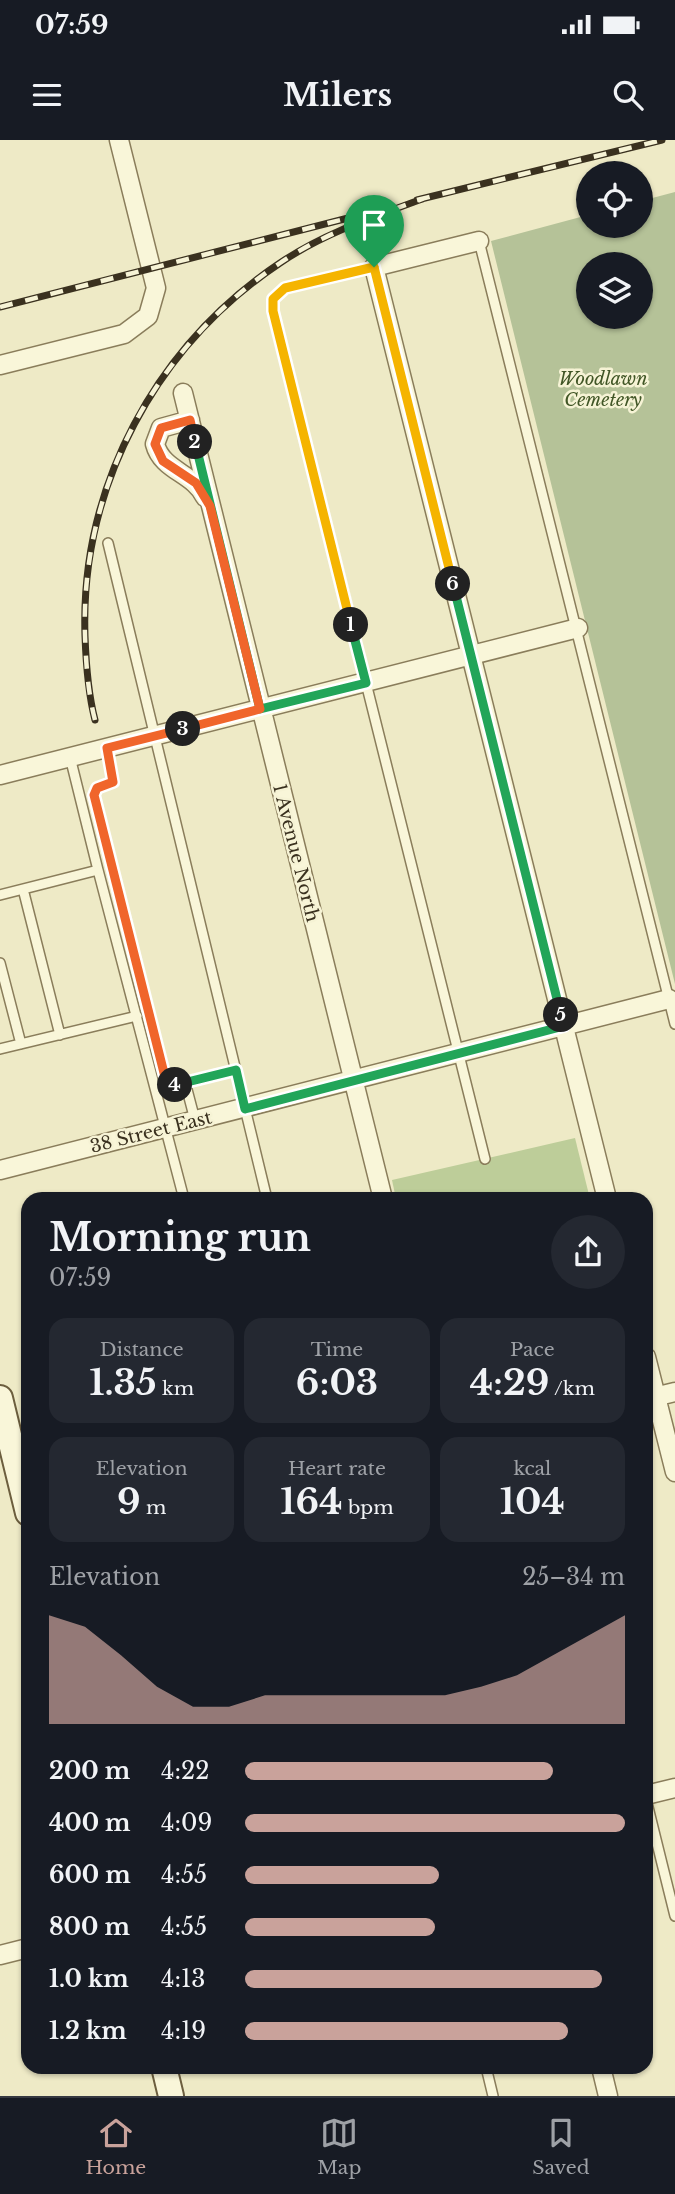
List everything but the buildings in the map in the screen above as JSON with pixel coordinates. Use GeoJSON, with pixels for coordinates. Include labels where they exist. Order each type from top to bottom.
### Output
{"type":"FeatureCollection","features":[{"type":"Feature","properties":{"kind":"street"},"geometry":{"type":"LineString","coordinates":[[0,365],[124,334],[148,316],[154,304],[156,288],[119,140]]}},
{"type":"Feature","properties":{"kind":"street"},"geometry":{"type":"LineString","coordinates":[[478,241],[374,267],[605,1192]]}},
{"type":"Feature","properties":{"kind":"street","name":"1 Avenue North"},"geometry":{"type":"LineString","coordinates":[[183,393],[381,1192]]}},
{"type":"Feature","properties":{"kind":"street","name":"1 Avenue North"},"geometry":{"type":"LineString","coordinates":[[190,420],[161,428],[155,444],[163,461],[196,483],[210,506]]}},
{"type":"Feature","properties":{"kind":"street"},"geometry":{"type":"LineString","coordinates":[[0,775],[578,628]]}},
{"type":"Feature","properties":{"kind":"street","name":"38 Street East"},"geometry":{"type":"LineString","coordinates":[[0,1170],[669,999]]}},
{"type":"Feature","properties":{"kind":"street"},"geometry":{"type":"LineString","coordinates":[[653,1398],[675,1392]]}},
{"type":"Feature","properties":{"kind":"street"},"geometry":{"type":"LineString","coordinates":[[0,1398],[21,1484]]}},
{"type":"Feature","properties":{"kind":"street"},"geometry":{"type":"LineString","coordinates":[[653,1404],[675,1472]]}},
{"type":"Feature","properties":{"kind":"street"},"geometry":{"type":"LineString","coordinates":[[653,1795],[675,1788]]}},
{"type":"Feature","properties":{"kind":"street"},"geometry":{"type":"LineString","coordinates":[[0,1955],[21,1950]]}},
{"type":"Feature","properties":{"kind":"street"},"geometry":{"type":"LineString","coordinates":[[166,2074],[171,2096]]}},
{"type":"Feature","properties":{"kind":"street"},"geometry":{"type":"LineString","coordinates":[[603,2074],[608,2096]]}},
{"type":"Feature","properties":{"kind":"lane"},"geometry":{"type":"LineString","coordinates":[[478,241],[578,628],[675,1024]]}},
{"type":"Feature","properties":{"kind":"lane"},"geometry":{"type":"LineString","coordinates":[[374,267],[285,288],[273,299],[273,311],[485,1159]]}},
{"type":"Feature","properties":{"kind":"lane"},"geometry":{"type":"LineString","coordinates":[[108,543],[266,1192]]}},
{"type":"Feature","properties":{"kind":"lane"},"geometry":{"type":"LineString","coordinates":[[107,748],[113,782],[97,788],[94,795],[166,1081],[173,1085],[236,1070]]}},
{"type":"Feature","properties":{"kind":"lane"},"geometry":{"type":"LineString","coordinates":[[70,757],[182,1192]]}},
{"type":"Feature","properties":{"kind":"lane"},"geometry":{"type":"LineString","coordinates":[[0,895],[98,870]]}},
{"type":"Feature","properties":{"kind":"lane"},"geometry":{"type":"LineString","coordinates":[[23,889],[60,1035]]}},
{"type":"Feature","properties":{"kind":"lane"},"geometry":{"type":"LineString","coordinates":[[0,963],[20,1044]]}},
{"type":"Feature","properties":{"kind":"lane"},"geometry":{"type":"LineString","coordinates":[[0,1049],[137,1016]]}},
{"type":"Feature","properties":{"kind":"lane"},"geometry":{"type":"LineString","coordinates":[[185,1082],[195,1120]]}},
{"type":"Feature","properties":{"kind":"lane"},"geometry":{"type":"LineString","coordinates":[[653,1826],[675,1916]]}},
{"type":"Feature","properties":{"kind":"lane"},"geometry":{"type":"LineString","coordinates":[[488,2074],[493,2096]]}},
{"type":"Feature","properties":{"kind":"green space","name":"Woodlawn Cemetery"},"geometry":{"type":"Polygon","coordinates":[[[675,192],[675,984],[491,241],[576,218],[576,238],[653,238],[653,198],[675,192]]]}},
{"type":"Feature","properties":{"kind":"green space"},"geometry":{"type":"Polygon","coordinates":[[[575,1138],[588,1192],[395,1192],[392,1180],[575,1138]]]}},
{"type":"Feature","properties":{"kind":"railway"},"geometry":{"type":"LineString","coordinates":[[417,200],[662,140]]}},
{"type":"Feature","properties":{"kind":"railway"},"geometry":{"type":"LineString","coordinates":[[95,720],[85,636],[87,580],[96,526],[112,474],[134,424],[162,378],[197,335],[236,297],[280,263],[332,234],[425,198]]}},
{"type":"Feature","properties":{"kind":"railway"},"geometry":{"type":"LineString","coordinates":[[0,307],[356,216]]}},
{"type":"Feature","properties":{"kind":"route"},"geometry":{"type":"LineString","coordinates":[[374,267],[285,288],[273,299],[273,311],[366,683],[260,709],[210,506],[190,420],[169,424],[161,428],[156,435],[155,444],[163,461],[196,483],[210,506],[255,687],[260,709],[107,748],[113,782],[94,791],[166,1081],[173,1085],[236,1070],[245,1109],[564,1026],[374,267]]}}]}
